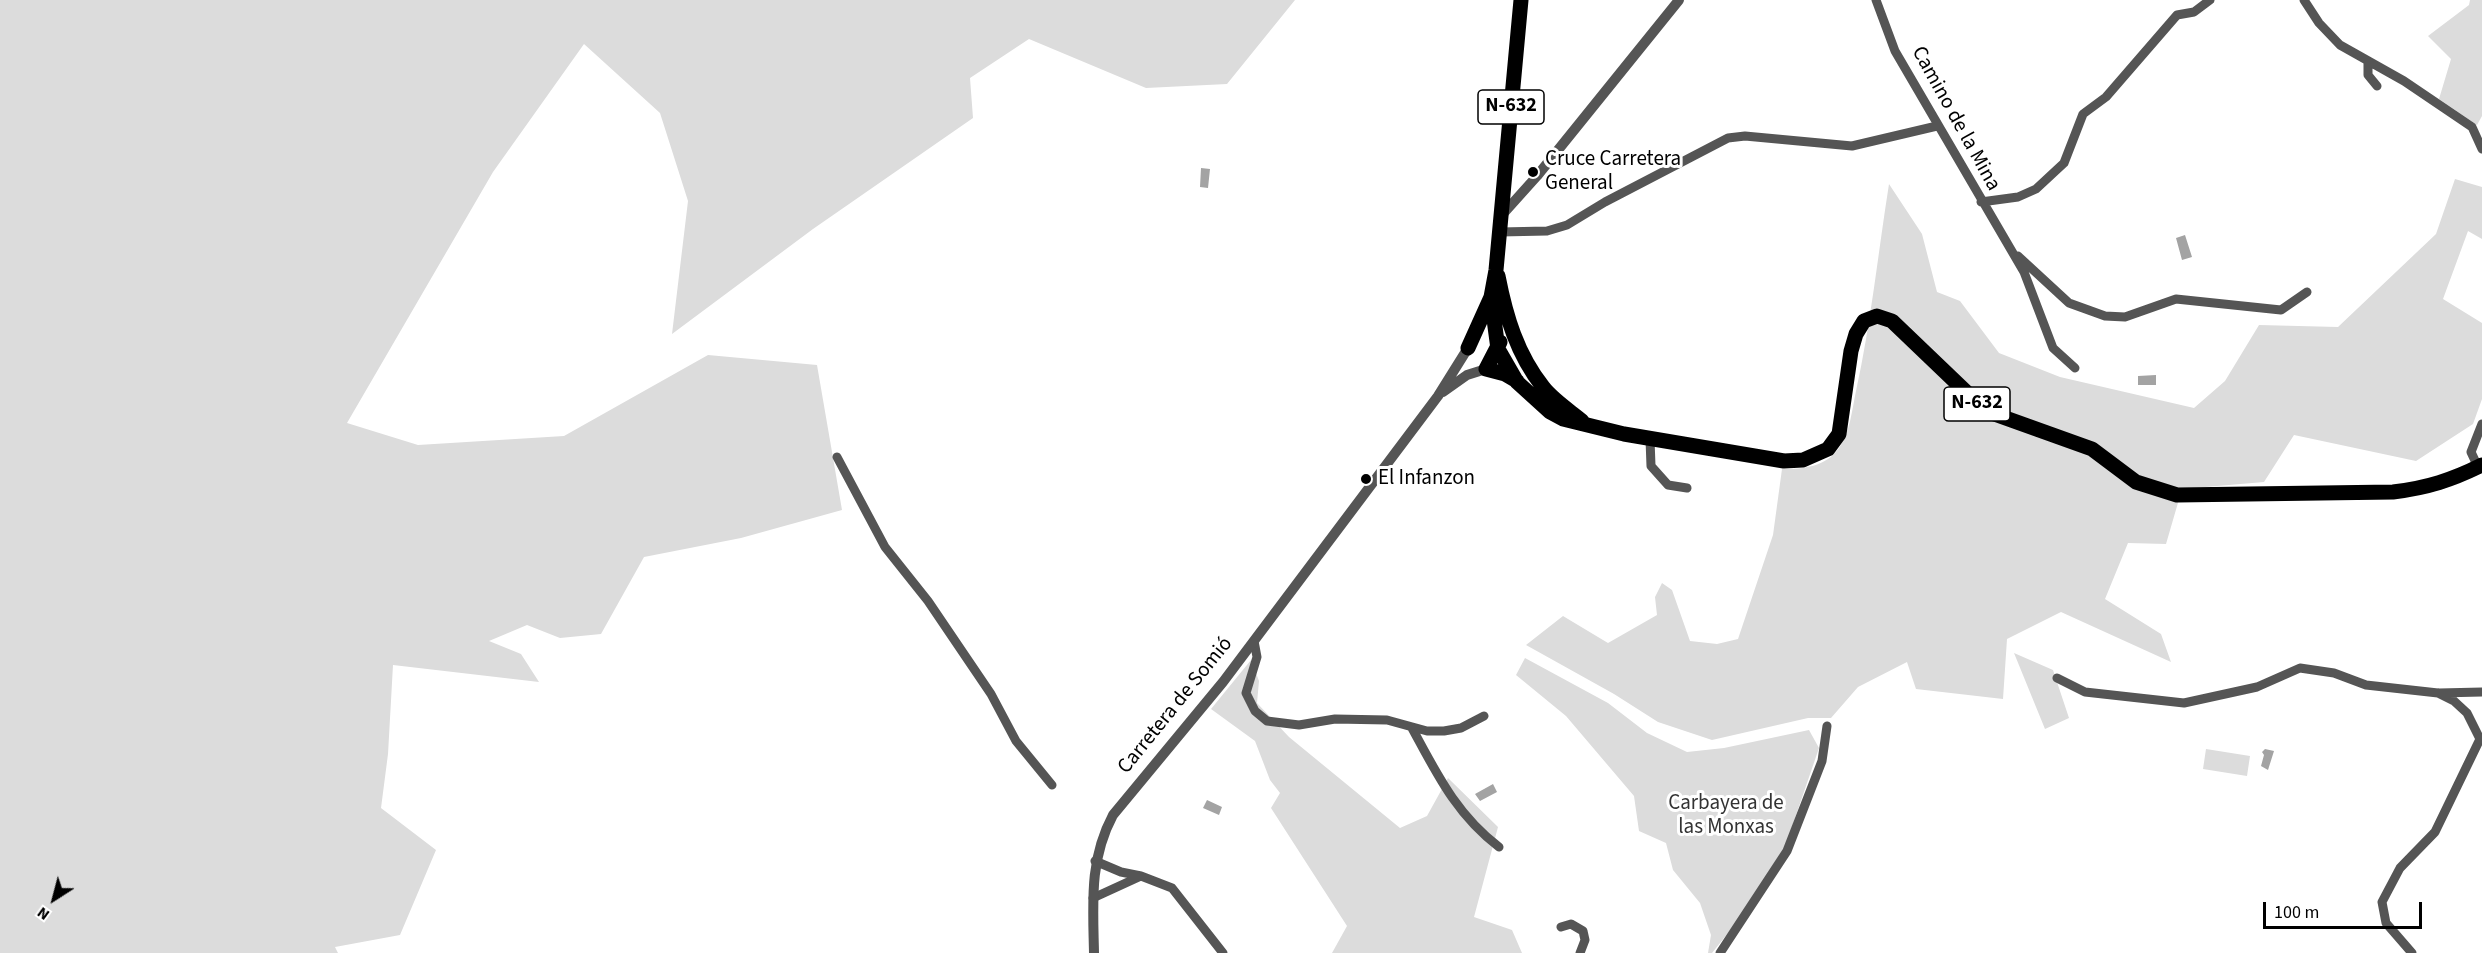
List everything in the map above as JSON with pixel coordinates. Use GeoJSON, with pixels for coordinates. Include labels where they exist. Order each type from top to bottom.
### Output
{"type":"FeatureCollection","features":[{"type":"Feature","properties":{"kind":"highway","name":"N-632"},"geometry":{"type":"LineString","coordinates":[[1521,0],[1502,214],[1491,297],[1498,349],[1517,382],[1536,402],[1563,419],[1650,439],[1784,461],[1817,456],[1827,449],[1839,434],[1851,351],[1856,334],[1864,321],[1877,316],[1892,321],[1986,411],[2092,449],[2136,482],[2177,495],[2393,492],[2429,488],[2480,466]]}},
{"type":"Feature","properties":{"kind":"highway","name":"N-632"},"geometry":{"type":"LineString","coordinates":[[1496,270],[1507,320],[1517,347],[1544,389],[1585,424]]}},
{"type":"Feature","properties":{"kind":"highway"},"geometry":{"type":"LineString","coordinates":[[1491,297],[1468,348],[1498,349],[1514,356],[1544,389]]}},
{"type":"Feature","properties":{"kind":"highway"},"geometry":{"type":"LineString","coordinates":[[1507,320],[1498,349],[1486,369],[1505,374],[1517,382]]}},
{"type":"Feature","properties":{"kind":"street"},"geometry":{"type":"LineString","coordinates":[[1502,214],[1538,176],[1679,0]]}},
{"type":"Feature","properties":{"kind":"street","name":"Camino de la Mina"},"geometry":{"type":"LineString","coordinates":[[1876,0],[1895,51],[1981,202],[2012,250]]}},
{"type":"Feature","properties":{"kind":"street"},"geometry":{"type":"LineString","coordinates":[[1981,202],[2018,197],[2036,189],[2064,163],[2083,114],[2106,97],[2177,15],[2194,12],[2210,0]]}},
{"type":"Feature","properties":{"kind":"street"},"geometry":{"type":"LineString","coordinates":[[2304,0],[2319,23],[2340,45],[2420,91],[2472,127],[2482,149]]}},
{"type":"Feature","properties":{"kind":"street"},"geometry":{"type":"LineString","coordinates":[[2368,61],[2368,75],[2377,86]]}},
{"type":"Feature","properties":{"kind":"street"},"geometry":{"type":"LineString","coordinates":[[1500,232],[1547,231],[1567,225],[1605,202],[1728,138],[1745,136],[1851,146],[1937,126]]}},
{"type":"Feature","properties":{"kind":"street"},"geometry":{"type":"LineString","coordinates":[[2012,250],[2069,303],[2105,316],[2125,317],[2176,299],[2281,310],[2307,292]]}},
{"type":"Feature","properties":{"kind":"street"},"geometry":{"type":"LineString","coordinates":[[2012,250],[2053,348],[2075,368]]}},
{"type":"Feature","properties":{"kind":"street"},"geometry":{"type":"LineString","coordinates":[[1438,396],[1468,348]]}},
{"type":"Feature","properties":{"kind":"street"},"geometry":{"type":"LineString","coordinates":[[1438,396],[1467,375],[1486,369]]}},
{"type":"Feature","properties":{"kind":"street","name":"Carretera de Somió"},"geometry":{"type":"LineString","coordinates":[[1094,953],[1095,861],[1102,836],[1113,815],[1254,641],[1438,396]]}},
{"type":"Feature","properties":{"kind":"street"},"geometry":{"type":"LineString","coordinates":[[2480,466],[2471,452],[2482,424]]}},
{"type":"Feature","properties":{"kind":"street"},"geometry":{"type":"LineString","coordinates":[[1650,439],[1651,466],[1668,485],[1688,488]]}},
{"type":"Feature","properties":{"kind":"street"},"geometry":{"type":"LineString","coordinates":[[837,457],[885,547],[928,601],[991,693],[1016,741],[1052,785]]}},
{"type":"Feature","properties":{"kind":"street"},"geometry":{"type":"LineString","coordinates":[[1254,641],[1257,657],[1246,693],[1255,711],[1267,721],[1299,724],[1335,719],[1387,720],[1427,731],[1461,728],[1484,716]]}},
{"type":"Feature","properties":{"kind":"street"},"geometry":{"type":"LineString","coordinates":[[2057,678],[2085,692],[2184,703],[2257,687],[2300,668],[2334,673],[2366,685],[2438,693],[2482,692]]}},
{"type":"Feature","properties":{"kind":"street"},"geometry":{"type":"LineString","coordinates":[[2412,953],[2386,923],[2382,902],[2400,868],[2435,832],[2481,738],[2467,713],[2454,701],[2438,693]]}},
{"type":"Feature","properties":{"kind":"street"},"geometry":{"type":"LineString","coordinates":[[1720,953],[1787,851],[1822,761],[1827,726]]}},
{"type":"Feature","properties":{"kind":"street"},"geometry":{"type":"LineString","coordinates":[[1412,728],[1453,802],[1477,830],[1499,847]]}},
{"type":"Feature","properties":{"kind":"street"},"geometry":{"type":"LineString","coordinates":[[1095,861],[1172,888],[1223,953]]}},
{"type":"Feature","properties":{"kind":"street"},"geometry":{"type":"LineString","coordinates":[[1093,898],[1141,876]]}},
{"type":"Feature","properties":{"kind":"street"},"geometry":{"type":"LineString","coordinates":[[1561,927],[1571,924],[1583,931],[1586,940],[1580,953]]}},
{"type":"Feature","properties":{"kind":"green space"},"geometry":{"type":"Polygon","coordinates":[[[0,0],[1295,0],[1227,84],[1146,88],[1029,39],[970,78],[973,118],[813,229],[672,334],[688,201],[660,113],[584,44],[493,172],[347,423],[418,445],[564,436],[708,355],[817,365],[842,510],[741,538],[644,557],[601,634],[560,638],[527,625],[489,641],[521,654],[539,682],[393,665],[388,754],[381,808],[436,850],[400,935],[335,947],[338,953],[0,953],[0,0]]]}},
{"type":"Feature","properties":{"kind":"green space"},"geometry":{"type":"Polygon","coordinates":[[[2470,0],[2482,0],[2482,116],[2477,125],[2439,99],[2451,59],[2428,36],[2469,5],[2470,0]]]}},
{"type":"Feature","properties":{"kind":"green space"},"geometry":{"type":"Polygon","coordinates":[[[2455,179],[2482,187],[2482,239],[2468,231],[2443,299],[2482,323],[2482,399],[2473,424],[2416,461],[2294,435],[2264,482],[2182,489],[2166,544],[2128,543],[2105,599],[2161,634],[2171,662],[2061,612],[2007,639],[2003,699],[1916,689],[1907,662],[1858,687],[1831,718],[1808,718],[1712,740],[1658,722],[1614,694],[1526,645],[1563,616],[1608,643],[1657,615],[1655,597],[1662,583],[1672,590],[1690,641],[1717,644],[1738,639],[1773,535],[1782,469],[1814,466],[1828,459],[1843,442],[1848,428],[1866,340],[1889,184],[1922,234],[1937,292],[1960,301],[1999,353],[2060,377],[2194,408],[2225,381],[2259,325],[2338,327],[2436,234],[2455,179]]]}},
{"type":"Feature","properties":{"kind":"green space"},"geometry":{"type":"Polygon","coordinates":[[[2014,653],[2053,670],[2069,718],[2045,729],[2014,653]]]}},
{"type":"Feature","properties":{"kind":"green space","name":"Carbayera de las Monxas"},"geometry":{"type":"Polygon","coordinates":[[[1525,658],[1608,703],[1647,733],[1687,752],[1724,748],[1809,730],[1819,748],[1784,850],[1736,923],[1712,953],[1708,953],[1711,935],[1700,903],[1673,870],[1666,843],[1639,831],[1634,796],[1566,716],[1516,675],[1525,658]]]}},
{"type":"Feature","properties":{"kind":"green space"},"geometry":{"type":"Polygon","coordinates":[[[1251,660],[1259,681],[1257,703],[1289,737],[1400,828],[1427,816],[1448,778],[1498,827],[1474,917],[1512,930],[1522,953],[1332,953],[1347,926],[1271,808],[1280,793],[1270,780],[1255,741],[1211,709],[1251,660]]]}},
{"type":"Feature","properties":{"kind":"green space"},"geometry":{"type":"Polygon","coordinates":[[[2206,749],[2250,756],[2247,776],[2203,769],[2206,749]]]}},
{"type":"Feature","properties":{"kind":"shaded area"},"geometry":{"type":"Polygon","coordinates":[[[1201,168],[1210,169],[1208,188],[1200,187],[1201,168]]]}},
{"type":"Feature","properties":{"kind":"shaded area"},"geometry":{"type":"Polygon","coordinates":[[[2185,235],[2192,257],[2182,260],[2176,238],[2185,235]]]}},
{"type":"Feature","properties":{"kind":"shaded area"},"geometry":{"type":"Polygon","coordinates":[[[2156,375],[2156,385],[2138,385],[2138,376],[2156,375]]]}},
{"type":"Feature","properties":{"kind":"shaded area"},"geometry":{"type":"Polygon","coordinates":[[[2265,749],[2274,751],[2268,770],[2261,766],[2264,755],[2262,752],[2265,749]]]}},
{"type":"Feature","properties":{"kind":"shaded area"},"geometry":{"type":"Polygon","coordinates":[[[1493,784],[1497,792],[1480,801],[1475,794],[1493,784]]]}},
{"type":"Feature","properties":{"kind":"shaded area"},"geometry":{"type":"Polygon","coordinates":[[[1207,800],[1222,807],[1219,815],[1203,808],[1207,800]]]}},
{"type":"Feature","properties":{"kind":"place","name":"Cruce Carretera General"},"geometry":{"type":"Point","coordinates":[1533,172]}},
{"type":"Feature","properties":{"kind":"place","name":"El Infanzon"},"geometry":{"type":"Point","coordinates":[1366,479]}}]}
